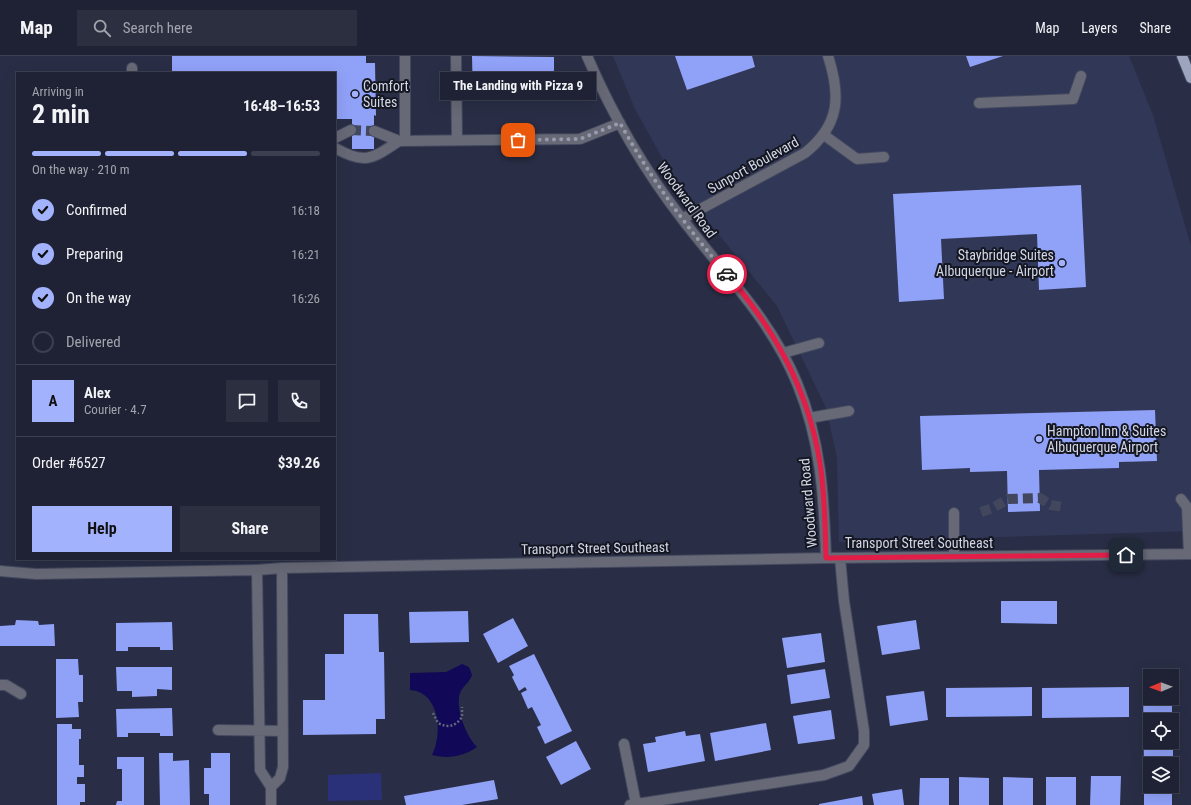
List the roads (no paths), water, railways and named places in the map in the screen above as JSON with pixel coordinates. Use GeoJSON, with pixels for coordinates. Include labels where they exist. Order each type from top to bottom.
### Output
{"type":"FeatureCollection","features":[{"type":"Feature","properties":{"kind":"main road"},"geometry":{"type":"LineString","coordinates":[[1182,56],[1191,78]]}},
{"type":"Feature","properties":{"kind":"street"},"geometry":{"type":"LineString","coordinates":[[402,141],[405,56]]}},
{"type":"Feature","properties":{"kind":"street"},"geometry":{"type":"LineString","coordinates":[[456,56],[457,140]]}},
{"type":"Feature","properties":{"kind":"street","name":"Woodward Road"},"geometry":{"type":"LineString","coordinates":[[588,56],[620,123],[654,180],[682,219],[748,299],[767,325],[784,353],[810,418],[820,464],[823,485],[826,558]]}},
{"type":"Feature","properties":{"kind":"street","name":"Sunport Boulevard"},"geometry":{"type":"LineString","coordinates":[[682,219],[805,153],[824,135],[832,118],[837,97],[836,82],[828,56]]}},
{"type":"Feature","properties":{"kind":"street"},"geometry":{"type":"LineString","coordinates":[[979,103],[1073,99],[1081,76]]}},
{"type":"Feature","properties":{"kind":"street"},"geometry":{"type":"LineString","coordinates":[[374,131],[402,141],[580,139],[620,123]]}},
{"type":"Feature","properties":{"kind":"street"},"geometry":{"type":"LineString","coordinates":[[336,138],[351,130]]}},
{"type":"Feature","properties":{"kind":"street"},"geometry":{"type":"LineString","coordinates":[[824,135],[857,159],[884,157]]}},
{"type":"Feature","properties":{"kind":"street"},"geometry":{"type":"LineString","coordinates":[[336,149],[351,157],[374,158],[402,141]]}},
{"type":"Feature","properties":{"kind":"street"},"geometry":{"type":"LineString","coordinates":[[784,353],[819,343]]}},
{"type":"Feature","properties":{"kind":"street"},"geometry":{"type":"LineString","coordinates":[[810,418],[848,411]]}},
{"type":"Feature","properties":{"kind":"street"},"geometry":{"type":"LineString","coordinates":[[1181,499],[1187,507],[1190,554]]}},
{"type":"Feature","properties":{"kind":"street"},"geometry":{"type":"LineString","coordinates":[[954,513],[954,557]]}},
{"type":"Feature","properties":{"kind":"street","name":"Transport Street Southeast"},"geometry":{"type":"LineString","coordinates":[[0,571],[36,574],[826,558],[1190,554]]}},
{"type":"Feature","properties":{"kind":"street"},"geometry":{"type":"LineString","coordinates":[[624,744],[633,804],[824,775],[849,766],[864,745],[864,731],[840,558]]}},
{"type":"Feature","properties":{"kind":"street"},"geometry":{"type":"LineString","coordinates":[[271,787],[280,778],[283,767],[282,568]]}},
{"type":"Feature","properties":{"kind":"street"},"geometry":{"type":"LineString","coordinates":[[257,570],[260,770],[271,787],[271,805]]}},
{"type":"Feature","properties":{"kind":"street"},"geometry":{"type":"LineString","coordinates":[[0,686],[6,685],[21,694]]}},
{"type":"Feature","properties":{"kind":"street"},"geometry":{"type":"LineString","coordinates":[[218,730],[283,731]]}},
{"type":"Feature","properties":{"kind":"tunnel"},"geometry":{"type":"LineString","coordinates":[[351,130],[374,131]]}},
{"type":"Feature","properties":{"kind":"tunnel"},"geometry":{"type":"LineString","coordinates":[[981,512],[993,508],[1008,499],[1040,498],[1051,505],[1063,507]]}},
{"type":"Feature","properties":{"kind":"place","name":"Comfort Suites"},"geometry":{"type":"Point","coordinates":[355,94]}},
{"type":"Feature","properties":{"kind":"place","name":"The Landing with Pizza 9"},"geometry":{"type":"Point","coordinates":[518,140]}},
{"type":"Feature","properties":{"kind":"place","name":"Staybridge Suites Albuquerque - Airport"},"geometry":{"type":"Point","coordinates":[1062,263]}},
{"type":"Feature","properties":{"kind":"place","name":"Hampton Inn & Suites Albuquerque Airport"},"geometry":{"type":"Point","coordinates":[1039,439]}}]}
